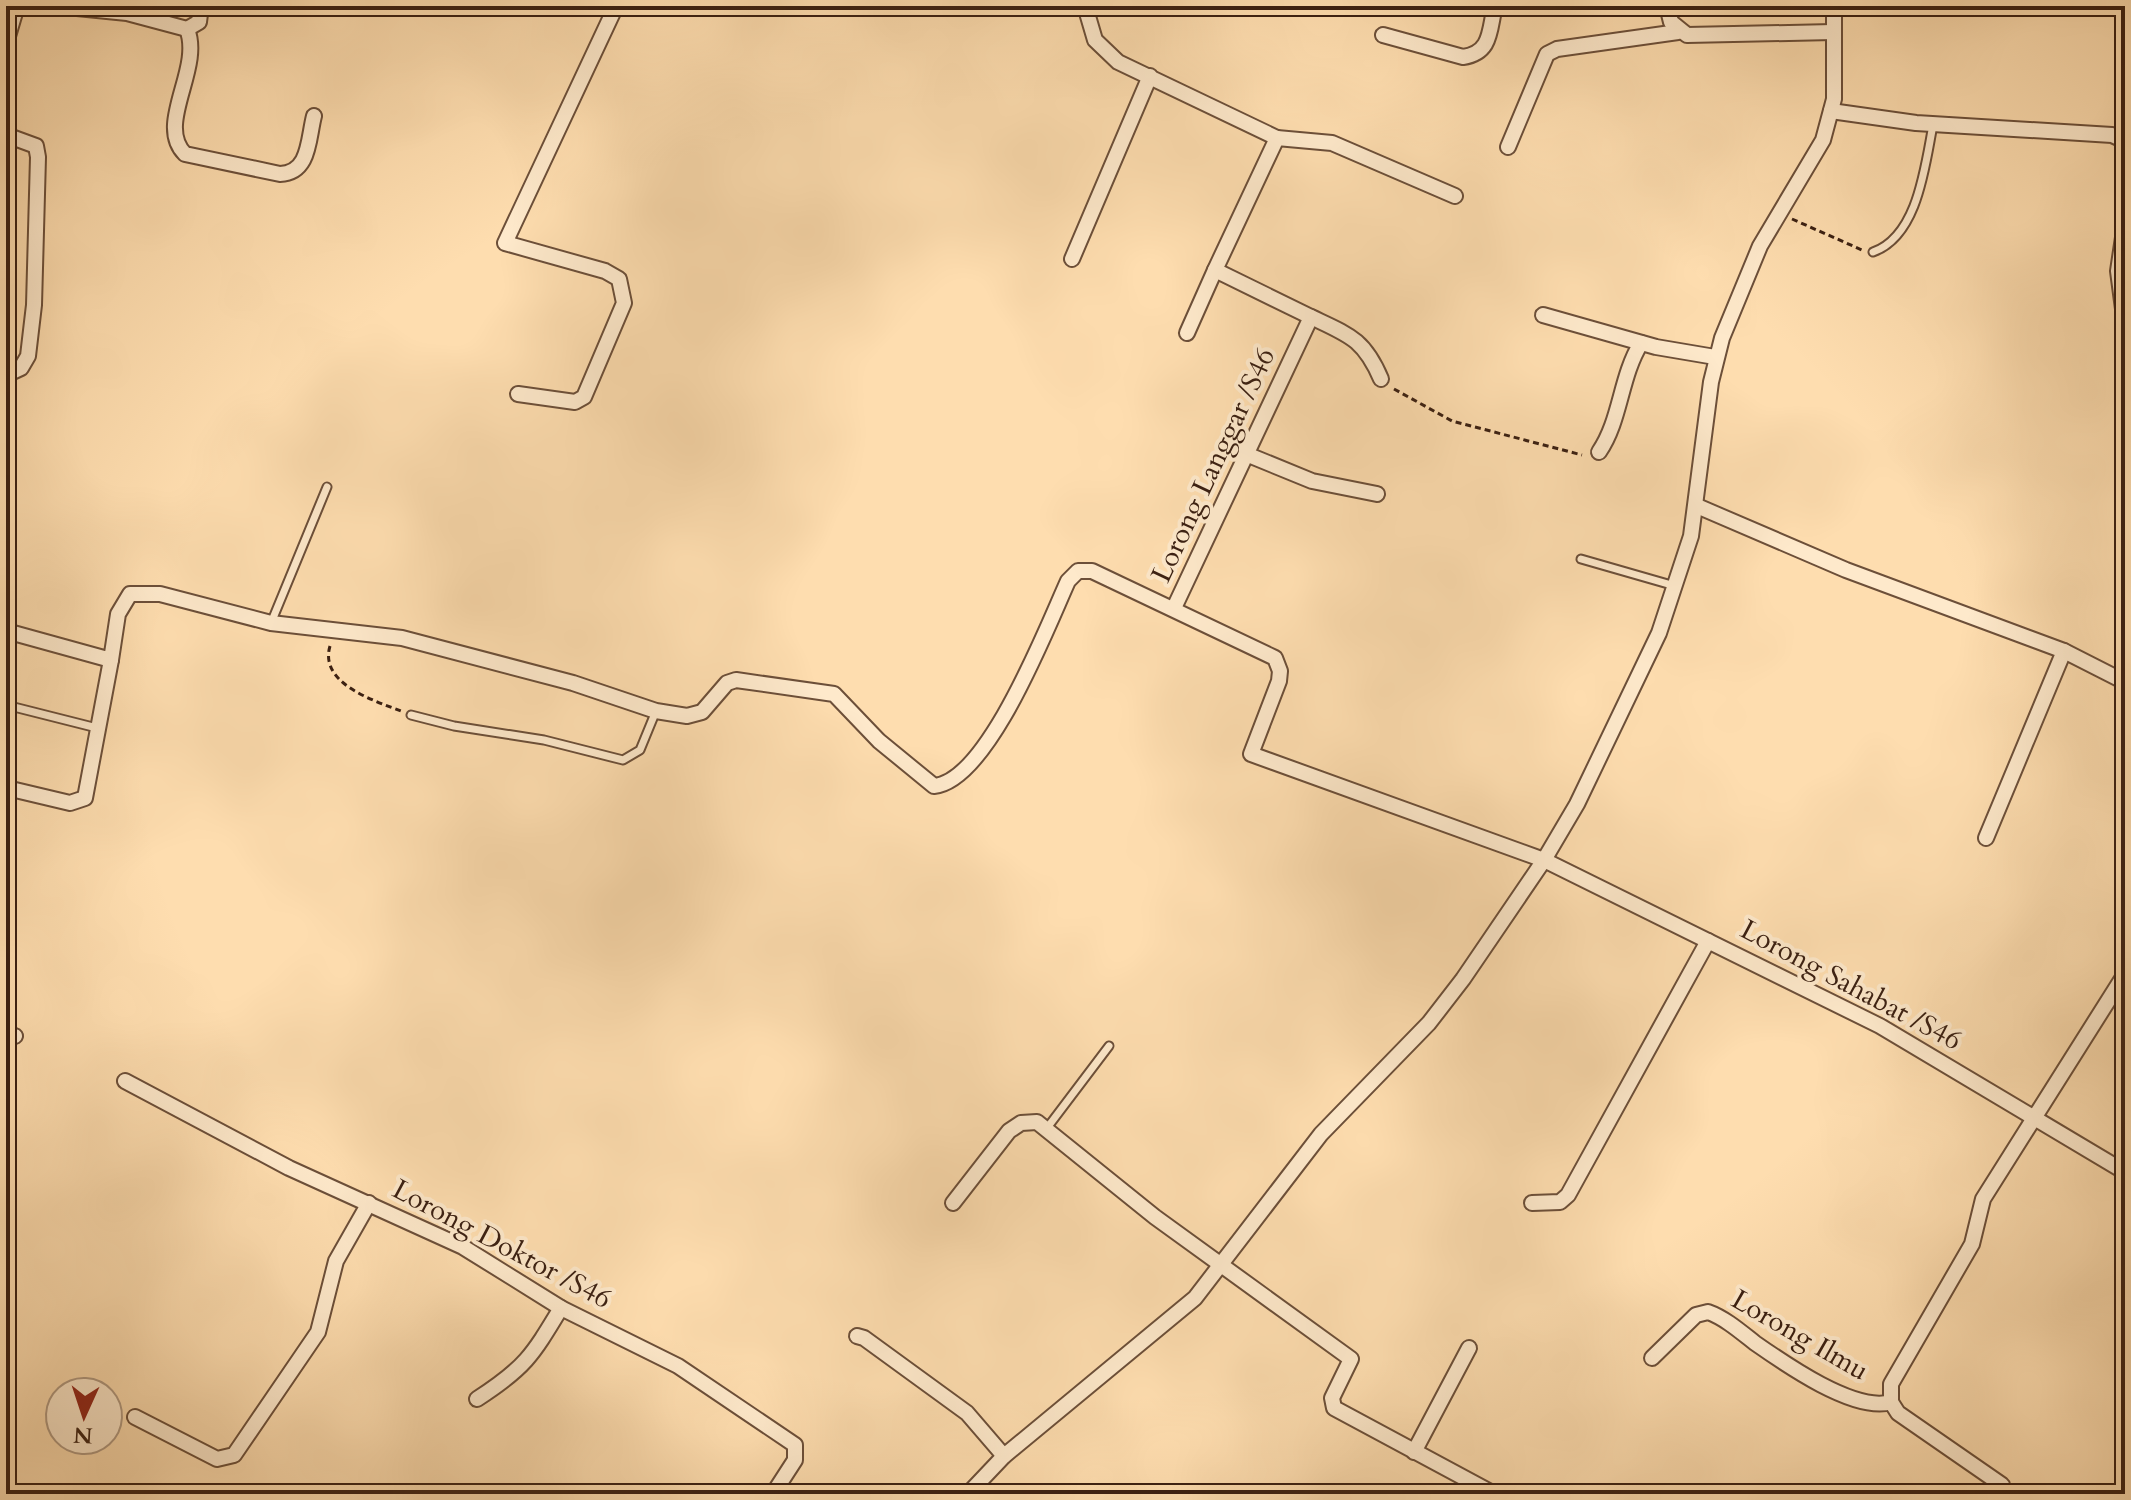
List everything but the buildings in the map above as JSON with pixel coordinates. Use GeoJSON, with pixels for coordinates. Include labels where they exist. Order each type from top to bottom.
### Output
{"type":"FeatureCollection","features":[{"type":"Feature","properties":{"kind":"street"},"geometry":{"type":"LineString","coordinates":[[6,43],[17,6]]}},
{"type":"Feature","properties":{"kind":"street"},"geometry":{"type":"LineString","coordinates":[[57,6],[127,13],[187,29],[199,22],[201,6]]}},
{"type":"Feature","properties":{"kind":"street"},"geometry":{"type":"LineString","coordinates":[[518,394],[575,402],[584,397],[624,303],[619,279],[605,271],[505,243],[616,6]]}},
{"type":"Feature","properties":{"kind":"street"},"geometry":{"type":"LineString","coordinates":[[1085,6],[1095,40],[1103,51],[1150,76],[1277,138],[1332,143],[1455,196]]}},
{"type":"Feature","properties":{"kind":"street"},"geometry":{"type":"LineString","coordinates":[[1383,35],[1463,57],[1477,55],[1486,46],[1495,6]]}},
{"type":"Feature","properties":{"kind":"street"},"geometry":{"type":"LineString","coordinates":[[1667,6],[1678,32]]}},
{"type":"Feature","properties":{"kind":"street"},"geometry":{"type":"LineString","coordinates":[[968,1494],[1004,1456],[1195,1298],[1321,1134],[1429,1023],[1544,860],[1577,804],[1645,661],[1675,586],[1697,506],[1715,357],[1760,246],[1823,140],[1831,111],[1834,6]]}},
{"type":"Feature","properties":{"kind":"street"},"geometry":{"type":"LineString","coordinates":[[187,29],[191,55],[173,130],[176,143],[185,154],[280,174],[292,173],[303,163],[314,116]]}},
{"type":"Feature","properties":{"kind":"street"},"geometry":{"type":"LineString","coordinates":[[1508,147],[1547,54],[1557,49],[1678,32],[1687,35],[1833,32]]}},
{"type":"Feature","properties":{"kind":"street"},"geometry":{"type":"LineString","coordinates":[[1072,259],[1150,76]]}},
{"type":"Feature","properties":{"kind":"street"},"geometry":{"type":"LineString","coordinates":[[1831,111],[1933,125],[2112,135],[2125,141]]}},
{"type":"Feature","properties":{"kind":"street"},"geometry":{"type":"LineString","coordinates":[[6,135],[36,146],[38,157],[34,305],[28,356],[21,368],[6,375]]}},
{"type":"Feature","properties":{"kind":"street"},"geometry":{"type":"LineString","coordinates":[[1187,333],[1277,138]]}},
{"type":"Feature","properties":{"kind":"street"},"geometry":{"type":"LineString","coordinates":[[2125,224],[2118,271],[2125,324]]}},
{"type":"Feature","properties":{"kind":"street"},"geometry":{"type":"LineString","coordinates":[[1215,270],[1357,339],[1368,350],[1381,379]]}},
{"type":"Feature","properties":{"kind":"street"},"geometry":{"type":"LineString","coordinates":[[1543,315],[1641,343],[1715,357]]}},
{"type":"Feature","properties":{"kind":"street","name":"Lorong Langgar /S46"},"geometry":{"type":"LineString","coordinates":[[1311,317],[1174,608],[1275,658],[1280,671],[1279,681],[1251,754],[1544,860]]}},
{"type":"Feature","properties":{"kind":"street"},"geometry":{"type":"LineString","coordinates":[[1599,452],[1607,440],[1630,361],[1641,343]]}},
{"type":"Feature","properties":{"kind":"street"},"geometry":{"type":"LineString","coordinates":[[1246,454],[1312,481],[1377,494]]}},
{"type":"Feature","properties":{"kind":"street"},"geometry":{"type":"LineString","coordinates":[[1697,506],[1846,570],[2064,651],[2125,682]]}},
{"type":"Feature","properties":{"kind":"street"},"geometry":{"type":"LineString","coordinates":[[8,789],[70,803],[81,802],[88,793],[118,614],[130,594],[160,594],[271,623],[402,638],[573,683],[656,711],[697,715],[727,683],[736,680],[823,691],[850,706],[879,741],[934,786],[953,781],[1009,712],[1071,575],[1092,571],[1174,608]]}},
{"type":"Feature","properties":{"kind":"street"},"geometry":{"type":"LineString","coordinates":[[6,631],[111,660]]}},
{"type":"Feature","properties":{"kind":"street"},"geometry":{"type":"LineString","coordinates":[[1986,838],[2064,651]]}},
{"type":"Feature","properties":{"kind":"street","name":"Lorong Sahabat /S46"},"geometry":{"type":"LineString","coordinates":[[1544,860],[1880,1026],[2125,1172]]}},
{"type":"Feature","properties":{"kind":"street"},"geometry":{"type":"LineString","coordinates":[[1532,1203],[1560,1202],[1568,1195],[1708,941]]}},
{"type":"Feature","properties":{"kind":"street"},"geometry":{"type":"LineString","coordinates":[[2004,1491],[1898,1413],[1891,1402],[1891,1384],[1900,1363],[1972,1244],[1983,1199],[2125,974]]}},
{"type":"Feature","properties":{"kind":"street","name":"Lorong Doktor /S46"},"geometry":{"type":"LineString","coordinates":[[125,1081],[289,1168],[463,1247],[561,1308],[678,1366],[791,1441],[797,1455],[773,1494]]}},
{"type":"Feature","properties":{"kind":"street"},"geometry":{"type":"LineString","coordinates":[[953,1203],[1009,1131],[1021,1123],[1037,1122],[1220,1265],[1351,1359],[1332,1398],[1334,1408],[1494,1494]]}},
{"type":"Feature","properties":{"kind":"street"},"geometry":{"type":"LineString","coordinates":[[135,1417],[217,1459],[234,1455],[318,1332],[336,1261],[369,1203]]}},
{"type":"Feature","properties":{"kind":"street"},"geometry":{"type":"LineString","coordinates":[[477,1399],[517,1373],[534,1353],[561,1308]]}},
{"type":"Feature","properties":{"kind":"street","name":"Lorong Ilmu"},"geometry":{"type":"LineString","coordinates":[[1652,1358],[1696,1315],[1708,1312],[1825,1386],[1865,1403],[1878,1406],[1891,1402]]}},
{"type":"Feature","properties":{"kind":"street"},"geometry":{"type":"LineString","coordinates":[[857,1336],[967,1413],[1004,1456]]}},
{"type":"Feature","properties":{"kind":"street"},"geometry":{"type":"LineString","coordinates":[[1414,1452],[1469,1348]]}},
{"type":"Feature","properties":{"kind":"lane"},"geometry":{"type":"LineString","coordinates":[[1873,252],[1889,246],[1901,229],[1922,182],[1933,125]]}},
{"type":"Feature","properties":{"kind":"lane"},"geometry":{"type":"LineString","coordinates":[[271,623],[327,487]]}},
{"type":"Feature","properties":{"kind":"lane"},"geometry":{"type":"LineString","coordinates":[[1581,559],[1675,586]]}},
{"type":"Feature","properties":{"kind":"lane"},"geometry":{"type":"LineString","coordinates":[[6,705],[99,728]]}},
{"type":"Feature","properties":{"kind":"lane"},"geometry":{"type":"LineString","coordinates":[[411,715],[454,726],[544,740],[623,760],[640,750],[656,711]]}},
{"type":"Feature","properties":{"kind":"lane"},"geometry":{"type":"LineString","coordinates":[[1047,1128],[1109,1046]]}},
{"type":"Feature","properties":{"kind":"path"},"geometry":{"type":"LineString","coordinates":[[1780,213],[1854,249],[1873,252]]}},
{"type":"Feature","properties":{"kind":"path"},"geometry":{"type":"LineString","coordinates":[[1381,379],[1452,421],[1486,433],[1585,456],[1599,452]]}},
{"type":"Feature","properties":{"kind":"path"},"geometry":{"type":"LineString","coordinates":[[334,630],[326,661],[331,672],[369,699],[411,715]]}}]}
